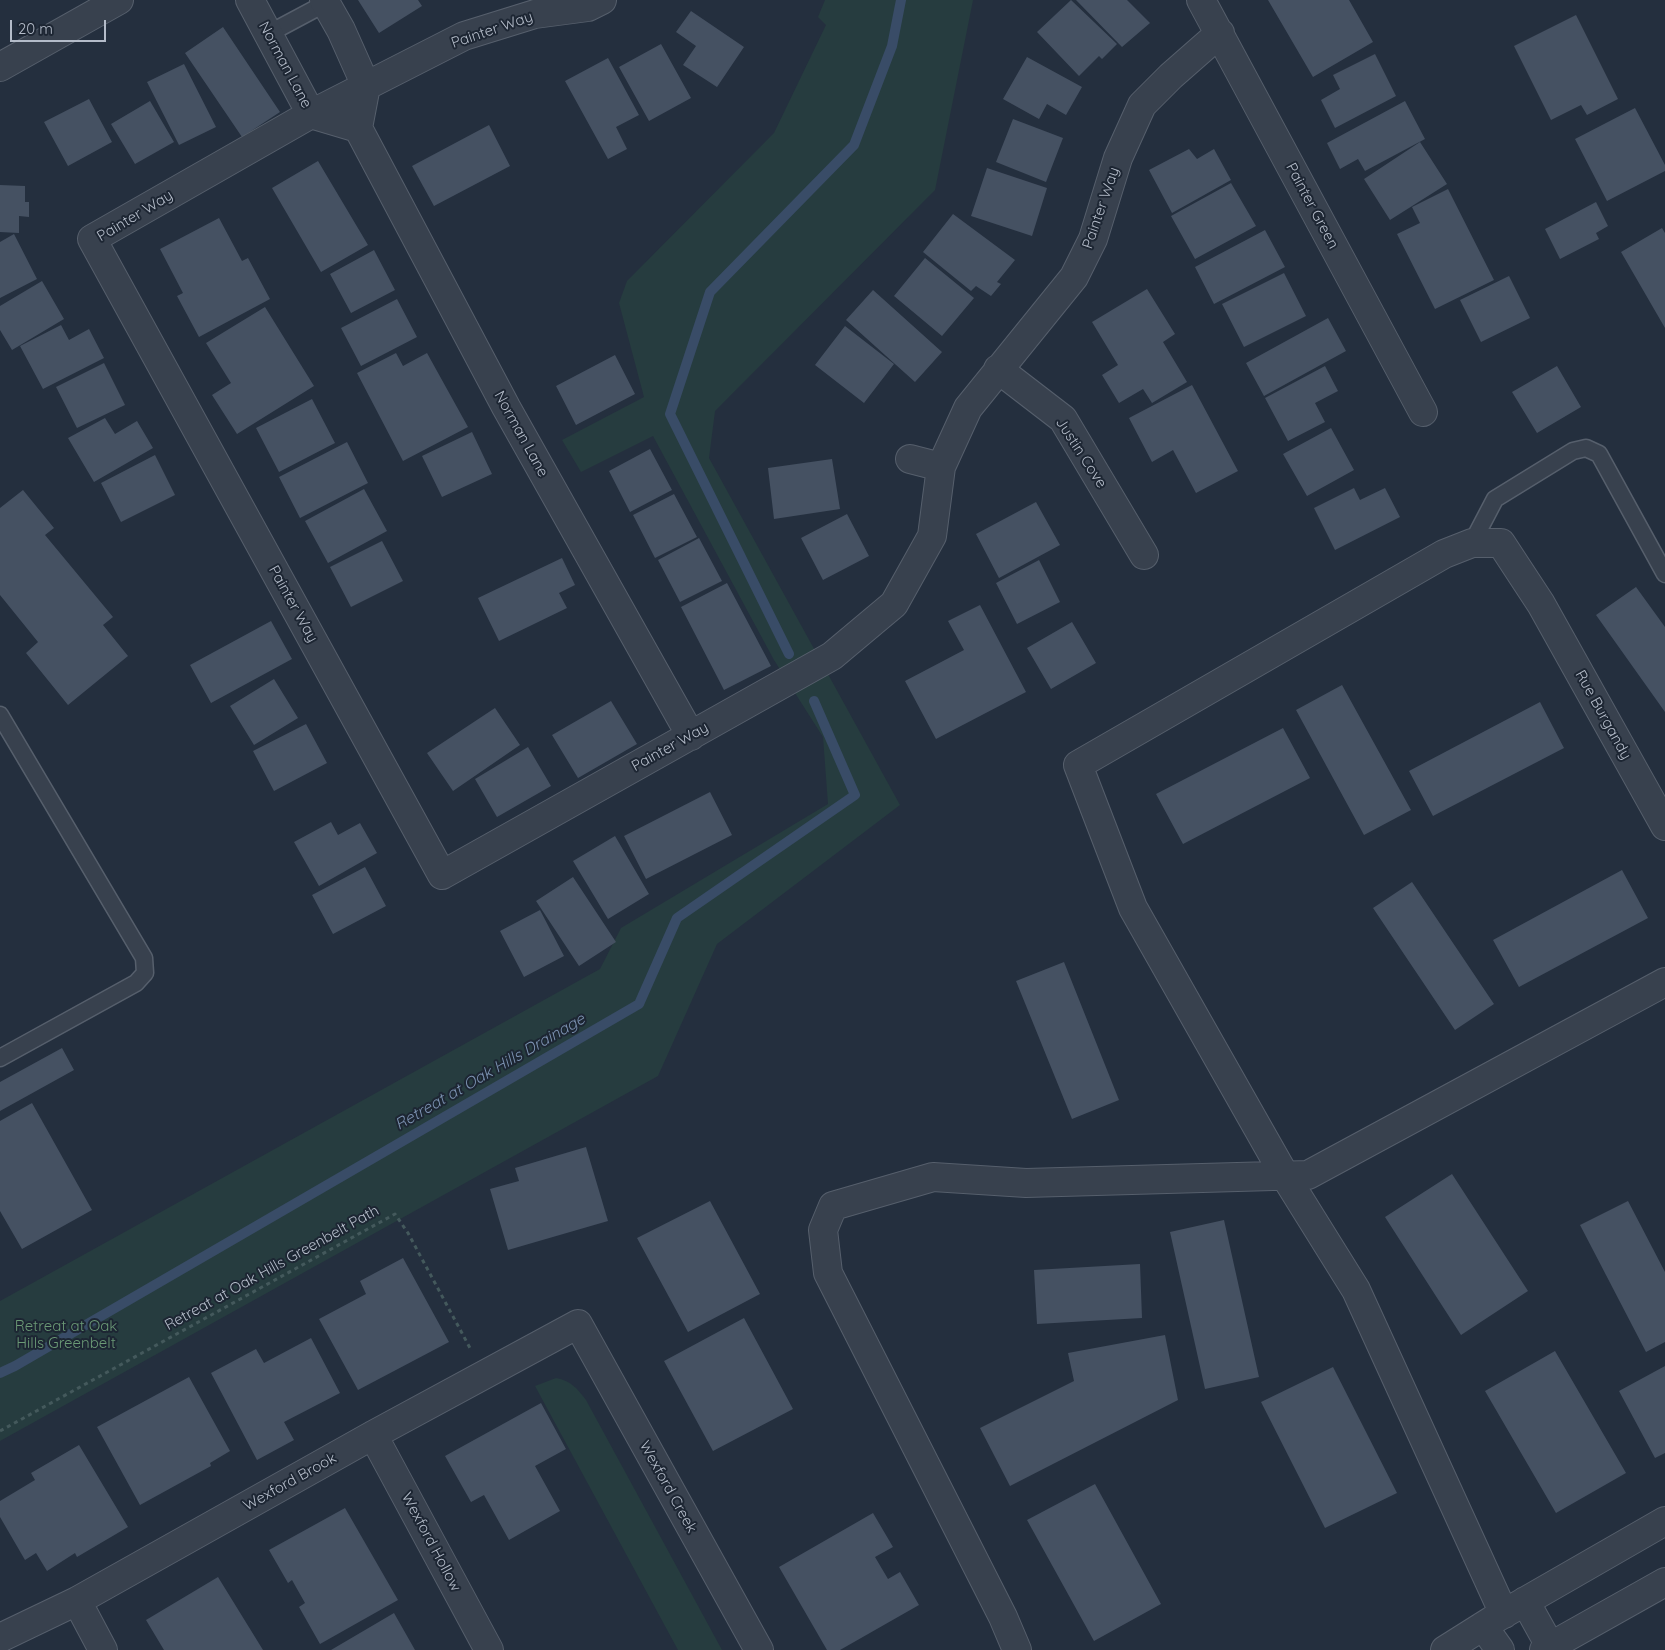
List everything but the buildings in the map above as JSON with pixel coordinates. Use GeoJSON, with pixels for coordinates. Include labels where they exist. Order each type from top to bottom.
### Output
{"type":"FeatureCollection","features":[{"type":"Feature","properties":{"kind":"street","name":"Norman Lane"},"geometry":{"type":"LineString","coordinates":[[250,0],[311,114],[358,128],[506,407],[691,736]]}},
{"type":"Feature","properties":{"kind":"street","name":"Painter Way"},"geometry":{"type":"LineString","coordinates":[[602,0],[588,7],[535,14],[464,36],[311,114],[92,239],[442,874],[832,656],[894,604],[932,536],[941,467],[968,408],[1074,277],[1093,239],[1118,158],[1142,105],[1220,33]]}},
{"type":"Feature","properties":{"kind":"street","name":"Painter Green"},"geometry":{"type":"LineString","coordinates":[[1201,0],[1423,412]]}},
{"type":"Feature","properties":{"kind":"street"},"geometry":{"type":"LineString","coordinates":[[0,67],[113,1]]}},
{"type":"Feature","properties":{"kind":"street"},"geometry":{"type":"LineString","coordinates":[[325,1],[341,30],[366,86],[358,128]]}},
{"type":"Feature","properties":{"kind":"street","name":"Justin Cove"},"geometry":{"type":"LineString","coordinates":[[998,369],[1063,419],[1144,555]]}},
{"type":"Feature","properties":{"kind":"street"},"geometry":{"type":"LineString","coordinates":[[910,459],[941,467]]}},
{"type":"Feature","properties":{"kind":"street"},"geometry":{"type":"LineString","coordinates":[[1472,543],[1444,554],[1078,766],[1134,908],[1285,1176],[1356,1290],[1504,1613],[1547,1648],[1664,1586]]}},
{"type":"Feature","properties":{"kind":"street","name":"Rue Burgandy"},"geometry":{"type":"LineString","coordinates":[[1472,543],[1501,543],[1541,604],[1665,826]]}},
{"type":"Feature","properties":{"kind":"street"},"geometry":{"type":"LineString","coordinates":[[1017,1650],[1003,1617],[828,1272],[823,1230],[833,1206],[933,1177],[1026,1183],[1308,1175],[1665,982]]}},
{"type":"Feature","properties":{"kind":"street","name":"Wexford Brook"},"geometry":{"type":"LineString","coordinates":[[0,1638],[77,1601],[373,1435],[578,1324]]}},
{"type":"Feature","properties":{"kind":"street","name":"Wexford Creek"},"geometry":{"type":"LineString","coordinates":[[578,1324],[759,1650]]}},
{"type":"Feature","properties":{"kind":"street","name":"Wexford Hollow"},"geometry":{"type":"LineString","coordinates":[[373,1435],[489,1650]]}},
{"type":"Feature","properties":{"kind":"street"},"geometry":{"type":"LineString","coordinates":[[1445,1650],[1504,1613],[1665,1521]]}},
{"type":"Feature","properties":{"kind":"street"},"geometry":{"type":"LineString","coordinates":[[77,1601],[103,1650]]}},
{"type":"Feature","properties":{"kind":"street"},"geometry":{"type":"LineString","coordinates":[[1500,1650],[1504,1613]]}},
{"type":"Feature","properties":{"kind":"lane"},"geometry":{"type":"LineString","coordinates":[[268,34],[325,1]]}},
{"type":"Feature","properties":{"kind":"lane"},"geometry":{"type":"LineString","coordinates":[[1472,543],[1494,499],[1573,451],[1586,448],[1599,454],[1665,574]]}},
{"type":"Feature","properties":{"kind":"lane"},"geometry":{"type":"LineString","coordinates":[[0,715],[144,958],[145,973],[136,983],[0,1058]]}},
{"type":"Feature","properties":{"kind":"path","name":"Retreat at Oak Hills Greenbelt Path"},"geometry":{"type":"LineString","coordinates":[[0,1431],[394,1214],[408,1233],[484,1375]]}},
{"type":"Feature","properties":{"kind":"green space","name":"Retreat at Oak Hills Greenbelt"},"geometry":{"type":"Polygon","coordinates":[[[825,0],[973,0],[935,190],[715,411],[709,458],[900,805],[717,944],[658,1076],[0,1441],[0,1301],[600,969],[621,928],[828,804],[823,737],[774,660],[653,436],[581,472],[562,440],[644,397],[619,303],[627,281],[774,133],[826,25],[818,17],[825,0]]]}},
{"type":"Feature","properties":{"kind":"green space"},"geometry":{"type":"Polygon","coordinates":[[[556,1378],[566,1381],[573,1386],[586,1400],[722,1650],[678,1650],[535,1386],[556,1378]]]}},
{"type":"Feature","properties":{"kind":"waterway"},"geometry":{"type":"LineString","coordinates":[[789,654],[670,414],[710,292],[854,145],[892,46],[901,0]]}},
{"type":"Feature","properties":{"kind":"waterway","name":"Retreat at Oak Hills Drainage"},"geometry":{"type":"LineString","coordinates":[[0,1373],[639,1004],[677,918],[855,795],[814,701]]}}]}
